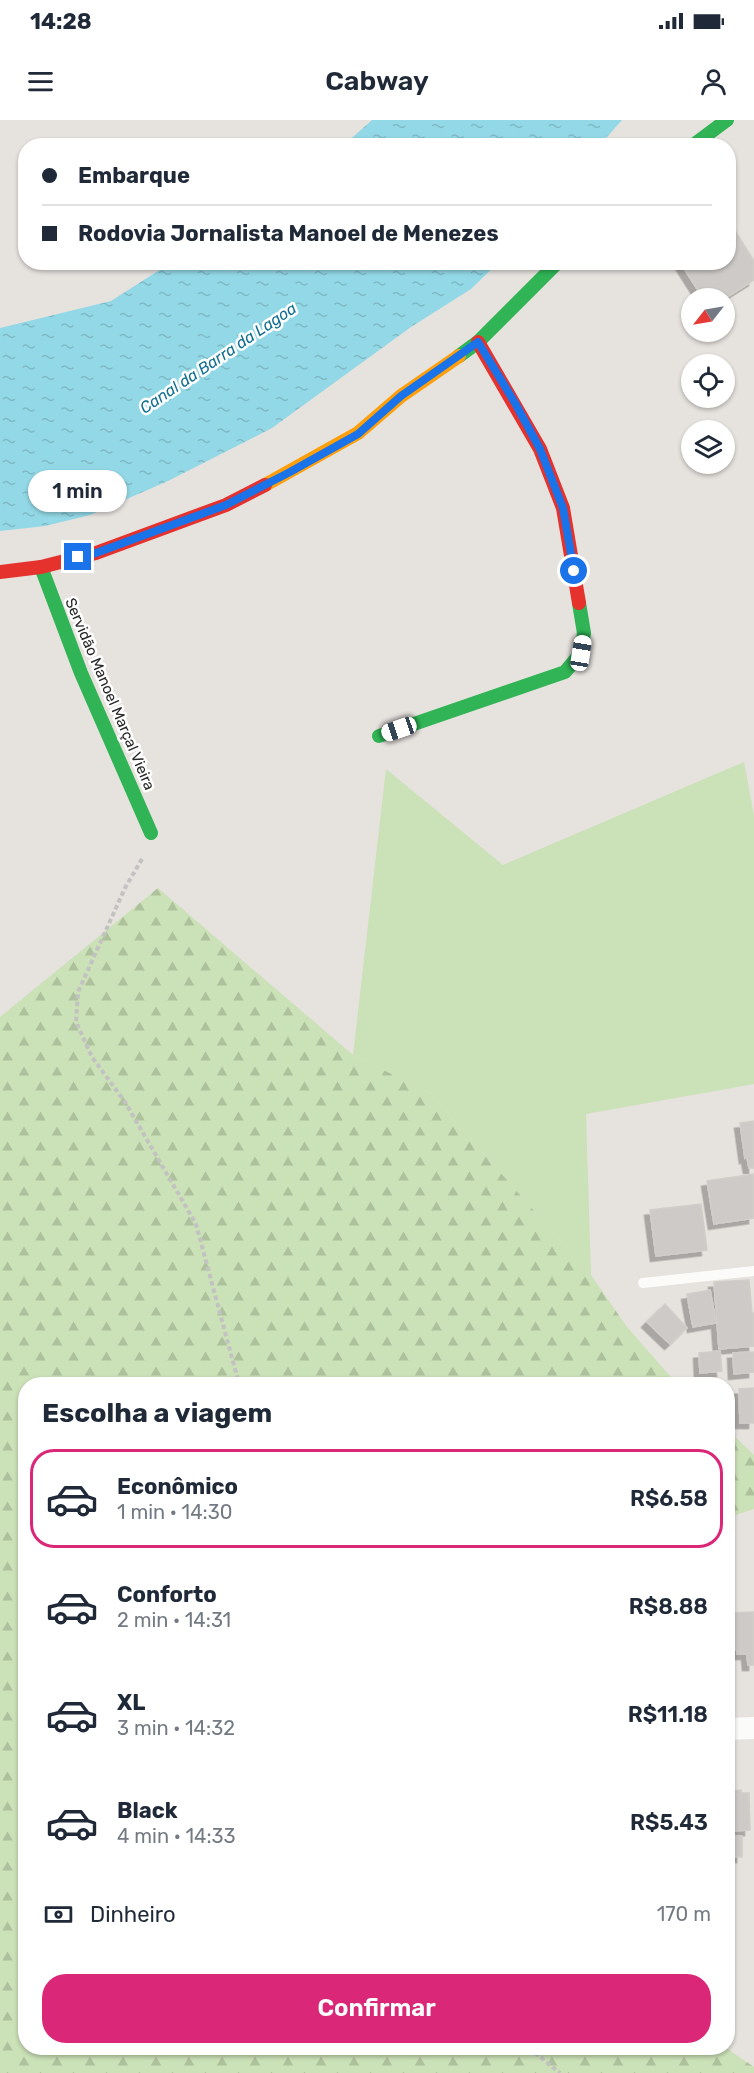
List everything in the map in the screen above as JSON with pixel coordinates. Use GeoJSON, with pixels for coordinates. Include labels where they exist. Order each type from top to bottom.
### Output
{"type":"FeatureCollection","features":[{"type":"Feature","properties":{"kind":"street"},"geometry":{"type":"LineString","coordinates":[[703,138],[727,120]]}},
{"type":"Feature","properties":{"kind":"street"},"geometry":{"type":"LineString","coordinates":[[0,572],[41,567],[96,553],[226,505],[358,434],[401,396],[478,342],[550,270]]}},
{"type":"Feature","properties":{"kind":"street"},"geometry":{"type":"LineString","coordinates":[[379,736],[565,672],[581,653],[584,633],[563,508],[540,449],[478,342]]}},
{"type":"Feature","properties":{"kind":"street","name":"Servidão Manoel Marçal Vieira"},"geometry":{"type":"LineString","coordinates":[[41,567],[81,673],[151,832]]}},
{"type":"Feature","properties":{"kind":"street"},"geometry":{"type":"LineString","coordinates":[[735,1729],[754,1728]]}},
{"type":"Feature","properties":{"kind":"lane"},"geometry":{"type":"LineString","coordinates":[[643,1283],[754,1271]]}},
{"type":"Feature","properties":{"kind":"path"},"geometry":{"type":"LineString","coordinates":[[151,832],[140,864],[125,888],[78,992],[76,1022],[92,1057],[125,1102],[196,1224],[237,1377]]}},
{"type":"Feature","properties":{"kind":"path"},"geometry":{"type":"LineString","coordinates":[[538,2055],[560,2073]]}},
{"type":"Feature","properties":{"kind":"green space"},"geometry":{"type":"Polygon","coordinates":[[[744,762],[754,815],[754,1084],[586,1114],[591,1275],[430,1093],[353,1055],[386,769],[503,865],[744,762]]]}},
{"type":"Feature","properties":{"kind":"green space"},"geometry":{"type":"Polygon","coordinates":[[[158,888],[353,1055],[430,1093],[591,1275],[627,1327],[671,1377],[18,1377],[18,2055],[735,2054],[754,2067],[754,2073],[0,2073],[0,1017],[158,888]]]}},
{"type":"Feature","properties":{"kind":"green space"},"geometry":{"type":"Polygon","coordinates":[[[735,1437],[754,1455],[754,1509],[735,1515],[735,1437]]]}},
{"type":"Feature","properties":{"kind":"water"},"geometry":{"type":"Polygon","coordinates":[[[372,120],[622,120],[606,138],[352,138],[372,120]]]}},
{"type":"Feature","properties":{"kind":"water","name":"Canal da Barra da Lagoa"},"geometry":{"type":"Polygon","coordinates":[[[159,270],[491,270],[471,289],[411,327],[272,428],[168,481],[90,515],[45,526],[0,531],[0,328],[111,301],[159,270]]]}},
{"type":"Feature","properties":{"kind":"building"},"geometry":{"type":"Polygon","coordinates":[[[736,232],[754,261],[754,280],[735,292],[735,288],[697,288],[685,270],[736,270],[736,232]]]}},
{"type":"Feature","properties":{"kind":"building"},"geometry":{"type":"Polygon","coordinates":[[[754,1121],[754,1168],[749,1168],[747,1157],[745,1158],[740,1123],[754,1121]]]}},
{"type":"Feature","properties":{"kind":"building"},"geometry":{"type":"Polygon","coordinates":[[[754,1174],[754,1218],[714,1224],[707,1181],[754,1174]]]}},
{"type":"Feature","properties":{"kind":"building"},"geometry":{"type":"Polygon","coordinates":[[[701,1204],[707,1250],[656,1256],[650,1210],[701,1204]]]}},
{"type":"Feature","properties":{"kind":"building"},"geometry":{"type":"Polygon","coordinates":[[[749,1280],[752,1313],[754,1313],[754,1346],[719,1349],[714,1282],[749,1280]]]}},
{"type":"Feature","properties":{"kind":"building"},"geometry":{"type":"Polygon","coordinates":[[[710,1290],[716,1323],[693,1327],[687,1294],[710,1290]]]}},
{"type":"Feature","properties":{"kind":"building"},"geometry":{"type":"Polygon","coordinates":[[[665,1304],[687,1328],[670,1344],[647,1322],[665,1304]]]}},
{"type":"Feature","properties":{"kind":"building"},"geometry":{"type":"Polygon","coordinates":[[[720,1351],[722,1371],[700,1373],[699,1353],[720,1351]]]}},
{"type":"Feature","properties":{"kind":"building"},"geometry":{"type":"Polygon","coordinates":[[[754,1352],[754,1372],[734,1374],[733,1353],[754,1352]]]}},
{"type":"Feature","properties":{"kind":"building"},"geometry":{"type":"Polygon","coordinates":[[[754,1388],[754,1423],[740,1423],[739,1389],[754,1388]]]}},
{"type":"Feature","properties":{"kind":"building"},"geometry":{"type":"Polygon","coordinates":[[[754,1612],[754,1665],[748,1665],[747,1654],[737,1654],[735,1650],[735,1613],[754,1612]]]}},
{"type":"Feature","properties":{"kind":"building"},"geometry":{"type":"Polygon","coordinates":[[[735,1791],[749,1793],[750,1830],[735,1831],[735,1791]]]}},
{"type":"Feature","properties":{"kind":"building"},"geometry":{"type":"Polygon","coordinates":[[[735,1836],[742,1836],[742,1857],[735,1857],[735,1836]]]}},
{"type":"Feature","properties":{"kind":"traffic: fast"},"geometry":{"type":"LineString","coordinates":[[703,138],[727,120]]}},
{"type":"Feature","properties":{"kind":"traffic: fast"},"geometry":{"type":"LineString","coordinates":[[459,356],[478,342],[550,270]]}},
{"type":"Feature","properties":{"kind":"traffic: fast"},"geometry":{"type":"LineString","coordinates":[[41,567],[81,673],[151,833]]}},
{"type":"Feature","properties":{"kind":"traffic: fast"},"geometry":{"type":"LineString","coordinates":[[379,736],[565,672],[581,653],[584,633],[579,603]]}},
{"type":"Feature","properties":{"kind":"traffic: slow"},"geometry":{"type":"LineString","coordinates":[[265,485],[358,433],[401,396],[459,356]]}},
{"type":"Feature","properties":{"kind":"traffic: jam"},"geometry":{"type":"LineString","coordinates":[[478,342],[540,449],[563,508],[579,603]]}},
{"type":"Feature","properties":{"kind":"traffic: jam"},"geometry":{"type":"LineString","coordinates":[[0,572],[41,567],[96,553],[226,505],[265,485]]}},
{"type":"Feature","properties":{"kind":"route"},"geometry":{"type":"LineString","coordinates":[[78,557],[96,553],[226,505],[290,472],[358,434],[401,396],[478,342],[540,449],[563,508],[574,571]]}}]}
